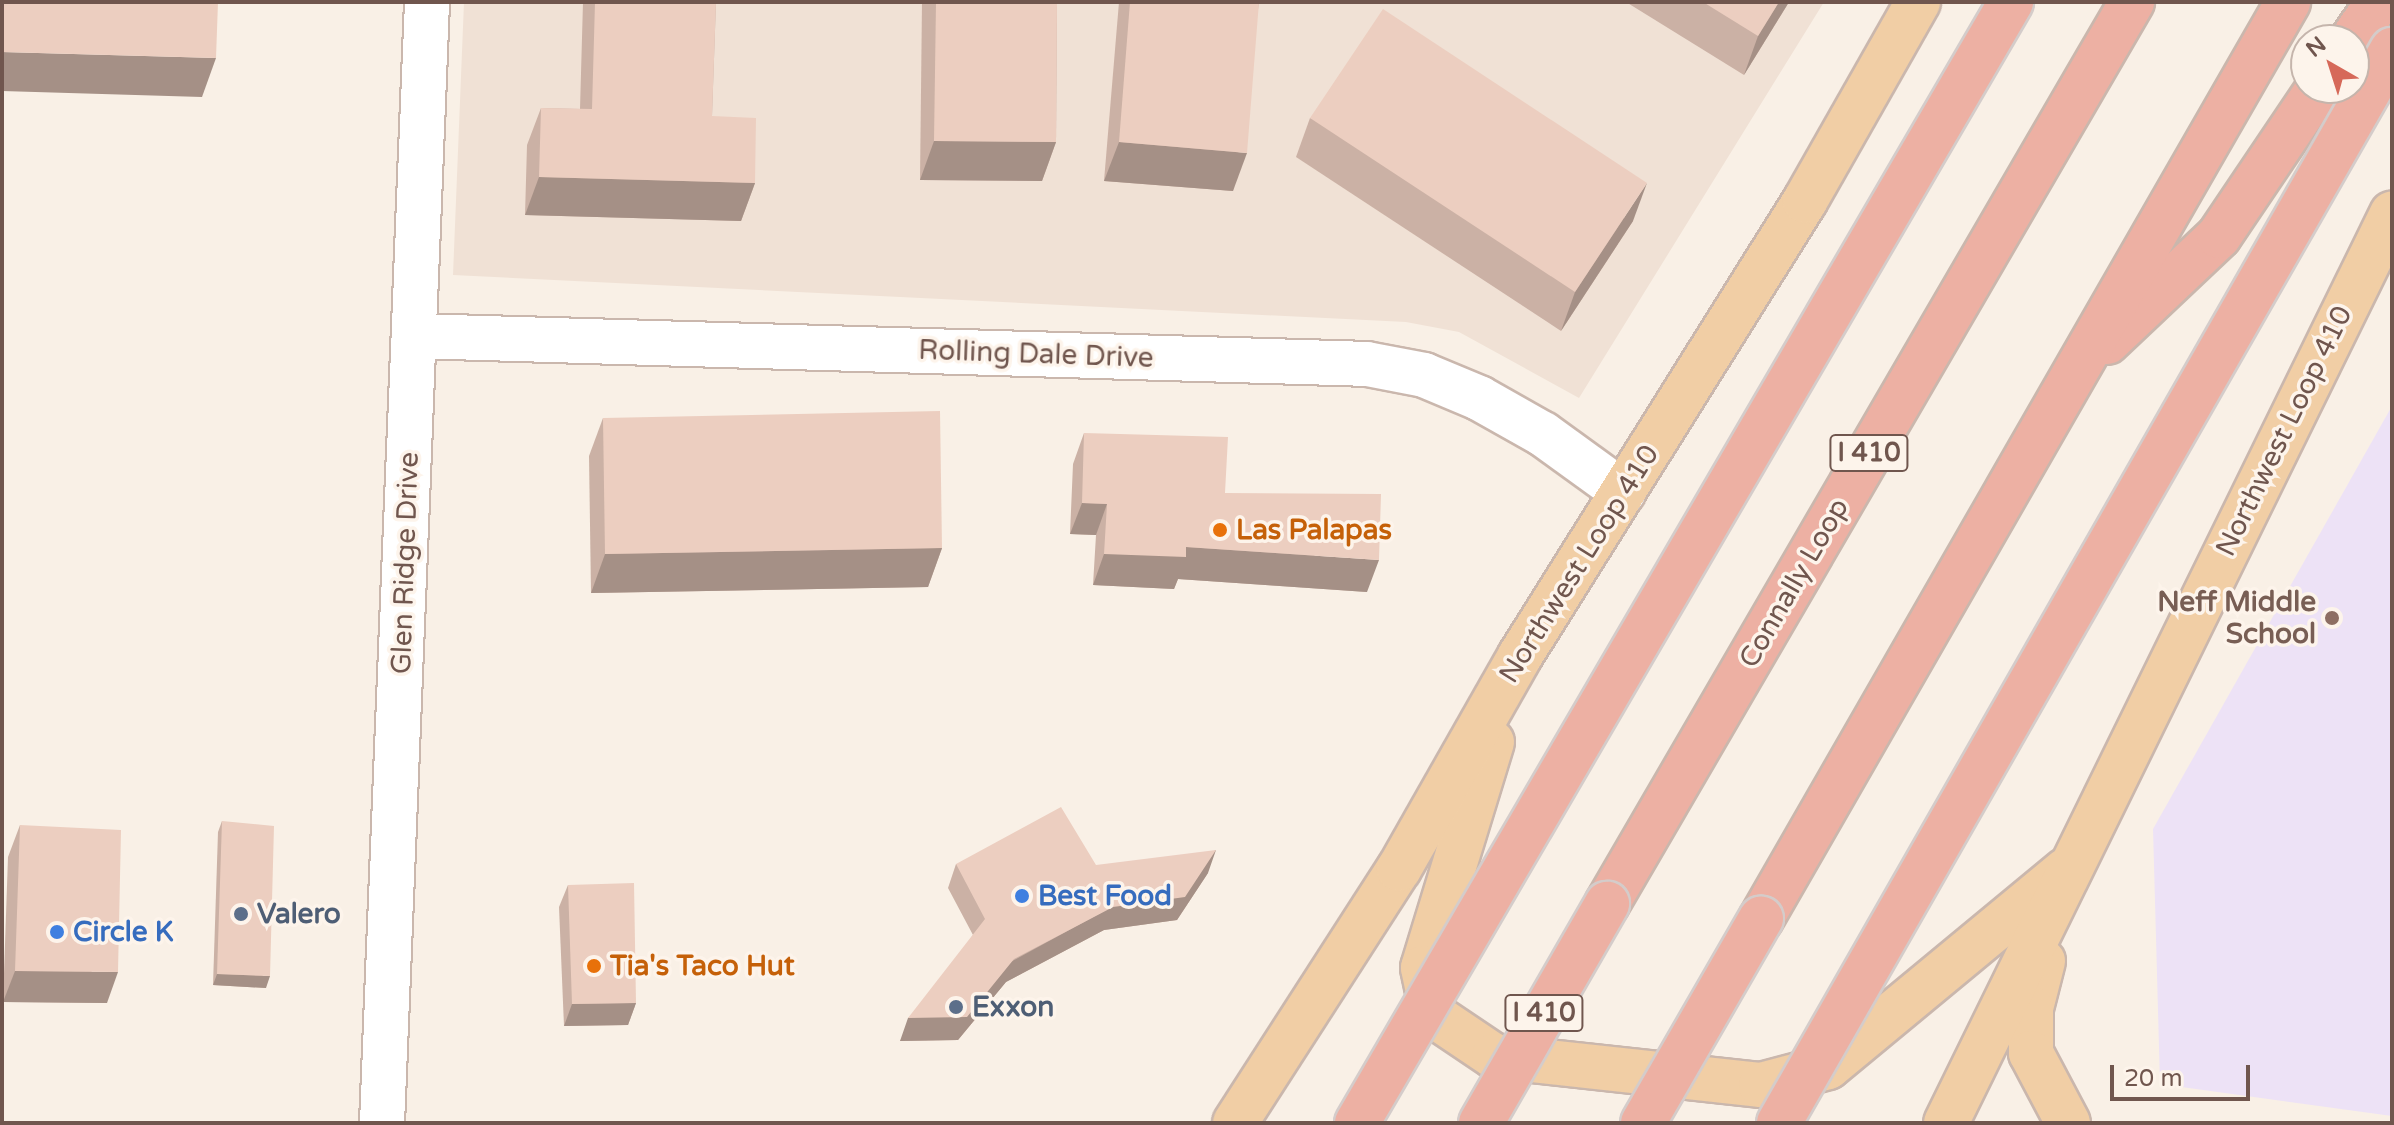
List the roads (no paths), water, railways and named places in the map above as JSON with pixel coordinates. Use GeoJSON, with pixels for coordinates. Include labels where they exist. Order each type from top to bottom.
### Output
{"type":"FeatureCollection","features":[{"type":"Feature","properties":{"kind":"highway"},"geometry":{"type":"LineString","coordinates":[[1357,1123],[2011,2]]}},
{"type":"Feature","properties":{"kind":"highway","name":"Connally Loop"},"geometry":{"type":"LineString","coordinates":[[1481,1123],[2132,2]]}},
{"type":"Feature","properties":{"kind":"highway"},"geometry":{"type":"LineString","coordinates":[[1643,1123],[2288,2]]}},
{"type":"Feature","properties":{"kind":"highway"},"geometry":{"type":"LineString","coordinates":[[2363,24],[2378,2]]}},
{"type":"Feature","properties":{"kind":"highway"},"geometry":{"type":"LineString","coordinates":[[1779,1123],[2392,50]]}},
{"type":"Feature","properties":{"kind":"highway"},"geometry":{"type":"LineString","coordinates":[[2074,374],[2219,236],[2308,104]]}},
{"type":"Feature","properties":{"kind":"main road","name":"Northwest Loop 410"},"geometry":{"type":"LineString","coordinates":[[1235,1123],[1399,869],[1520,656],[1805,201],[1918,2]]}},
{"type":"Feature","properties":{"kind":"main road","name":"Northwest Loop 410"},"geometry":{"type":"LineString","coordinates":[[1946,1123],[2066,870],[2392,214]]}},
{"type":"Feature","properties":{"kind":"main road"},"geometry":{"type":"LineString","coordinates":[[1520,656],[1423,968],[1433,1015],[1494,1056],[1761,1085],[1828,1067],[2066,870]]}},
{"type":"Feature","properties":{"kind":"main road"},"geometry":{"type":"LineString","coordinates":[[2066,870],[2031,1023],[2031,1053],[2068,1123]]}},
{"type":"Feature","properties":{"kind":"street","name":"Glen Ridge Drive"},"geometry":{"type":"LineString","coordinates":[[382,1123],[427,2]]}},
{"type":"Feature","properties":{"kind":"street","name":"Rolling Dale Drive"},"geometry":{"type":"LineString","coordinates":[[415,336],[1367,364],[1424,375],[1479,398],[1543,434],[1623,492]]}},
{"type":"Feature","properties":{"kind":"place","name":"Las Palapas"},"geometry":{"type":"Point","coordinates":[1220,530]}},
{"type":"Feature","properties":{"kind":"place","name":"Neff Middle School"},"geometry":{"type":"Point","coordinates":[2332,618]}},
{"type":"Feature","properties":{"kind":"place","name":"Best Food"},"geometry":{"type":"Point","coordinates":[1022,896]}},
{"type":"Feature","properties":{"kind":"place","name":"Valero"},"geometry":{"type":"Point","coordinates":[241,914]}},
{"type":"Feature","properties":{"kind":"place","name":"Circle K"},"geometry":{"type":"Point","coordinates":[57,932]}},
{"type":"Feature","properties":{"kind":"place","name":"Tia's Taco Hut"},"geometry":{"type":"Point","coordinates":[594,966]}},
{"type":"Feature","properties":{"kind":"place","name":"Exxon"},"geometry":{"type":"Point","coordinates":[956,1007]}}]}
